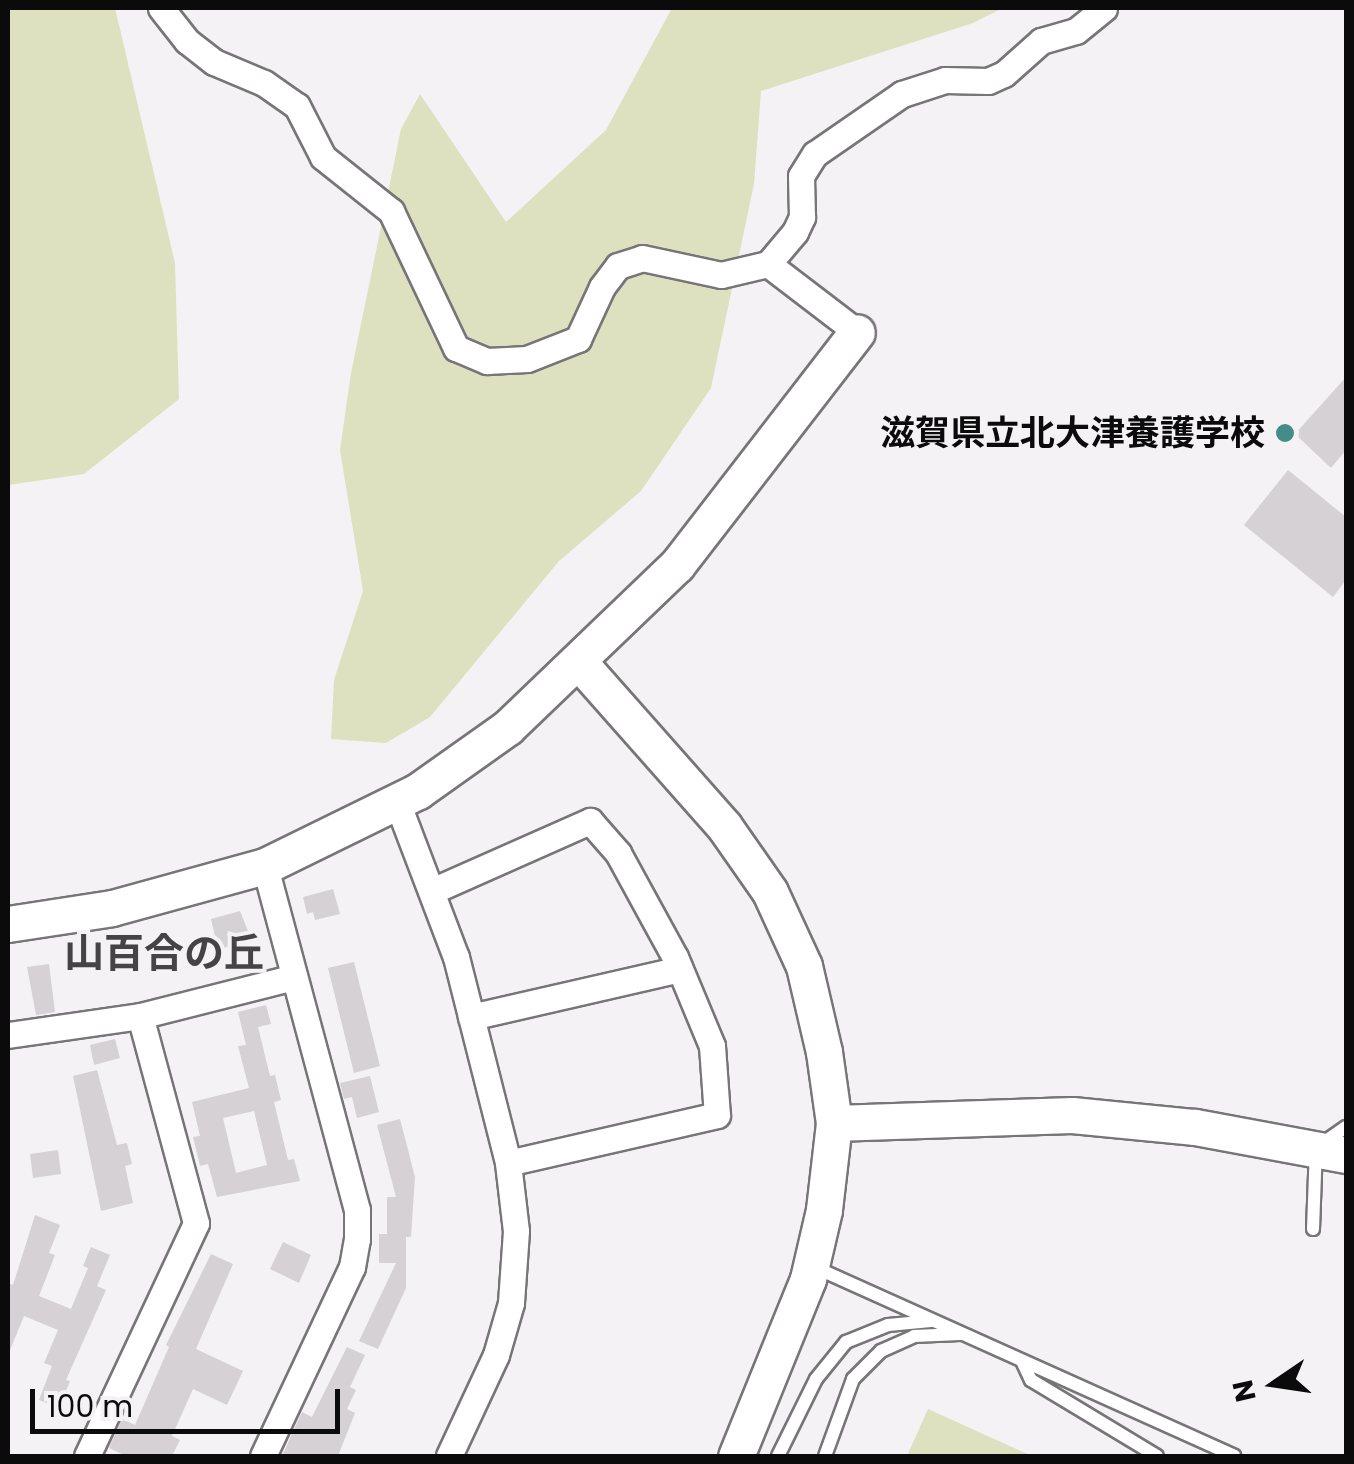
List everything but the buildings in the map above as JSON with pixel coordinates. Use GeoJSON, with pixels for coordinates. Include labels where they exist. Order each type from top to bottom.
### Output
{"type":"FeatureCollection","features":[{"type":"Feature","properties":{"kind":"street"},"geometry":{"type":"LineString","coordinates":[[161,8],[186,40],[214,62],[264,84],[296,106],[323,157],[390,211],[456,348],[488,362],[527,359],[578,339],[602,287],[618,266],[642,258],[721,275],[768,264],[795,232],[802,216],[800,176],[814,154],[902,94],[945,80],[988,82],[1004,74],[1041,40],[1076,32],[1104,8]]}},
{"type":"Feature","properties":{"kind":"street"},"geometry":{"type":"LineString","coordinates":[[8,924],[112,908],[265,866],[397,802],[508,728],[677,565],[857,332],[768,264]]}},
{"type":"Feature","properties":{"kind":"street"},"geometry":{"type":"LineString","coordinates":[[578,661],[724,826],[770,892],[804,966],[824,1052],[834,1124],[824,1210],[811,1265],[736,1456]]}},
{"type":"Feature","properties":{"kind":"street"},"geometry":{"type":"LineString","coordinates":[[397,802],[456,957],[508,1163],[516,1232],[512,1303],[496,1355],[449,1456]]}},
{"type":"Feature","properties":{"kind":"street"},"geometry":{"type":"LineString","coordinates":[[432,892],[590,822],[618,853],[680,969],[712,1046],[717,1115],[508,1163]]}},
{"type":"Feature","properties":{"kind":"street"},"geometry":{"type":"LineString","coordinates":[[263,1456],[352,1267],[357,1239],[356,1210],[265,866]]}},
{"type":"Feature","properties":{"kind":"street"},"geometry":{"type":"LineString","coordinates":[[471,1017],[680,969]]}},
{"type":"Feature","properties":{"kind":"street"},"geometry":{"type":"LineString","coordinates":[[8,1035],[140,1016],[294,977]]}},
{"type":"Feature","properties":{"kind":"street"},"geometry":{"type":"LineString","coordinates":[[87,1456],[196,1224],[140,1016]]}},
{"type":"Feature","properties":{"kind":"street"},"geometry":{"type":"LineString","coordinates":[[834,1124],[1072,1115],[1195,1127],[1331,1152]]}},
{"type":"Feature","properties":{"kind":"lane"},"geometry":{"type":"LineString","coordinates":[[1313,1229],[1331,1152],[1346,1127]]}},
{"type":"Feature","properties":{"kind":"lane"},"geometry":{"type":"LineString","coordinates":[[811,1265],[1234,1456]]}},
{"type":"Feature","properties":{"kind":"lane"},"geometry":{"type":"LineString","coordinates":[[778,1456],[816,1378],[846,1342],[888,1325],[933,1320]]}},
{"type":"Feature","properties":{"kind":"lane"},"geometry":{"type":"LineString","coordinates":[[825,1456],[853,1379],[881,1351],[914,1336],[962,1334]]}},
{"type":"Feature","properties":{"kind":"lane"},"geometry":{"type":"LineString","coordinates":[[1022,1361],[1031,1380],[1158,1456]]}},
{"type":"Feature","properties":{"kind":"green space"},"geometry":{"type":"Polygon","coordinates":[[[8,8],[115,8],[175,263],[179,399],[84,474],[8,485],[8,8]]]}},
{"type":"Feature","properties":{"kind":"green space"},"geometry":{"type":"Polygon","coordinates":[[[672,8],[1003,8],[973,23],[761,91],[754,184],[711,388],[641,491],[559,561],[430,717],[386,743],[331,739],[334,680],[363,591],[340,450],[351,373],[401,129],[420,94],[506,222],[606,130],[672,8]]]}},
{"type":"Feature","properties":{"kind":"green space"},"geometry":{"type":"Polygon","coordinates":[[[928,1409],[1032,1456],[907,1456],[928,1409]]]}},
{"type":"Feature","properties":{"kind":"place","name":"滋賀県立北大津養護学校"},"geometry":{"type":"Point","coordinates":[1285,433]}},
{"type":"Feature","properties":{"kind":"district","name":"山百合の丘"},"geometry":{"type":"Point","coordinates":[164,953]}}]}
